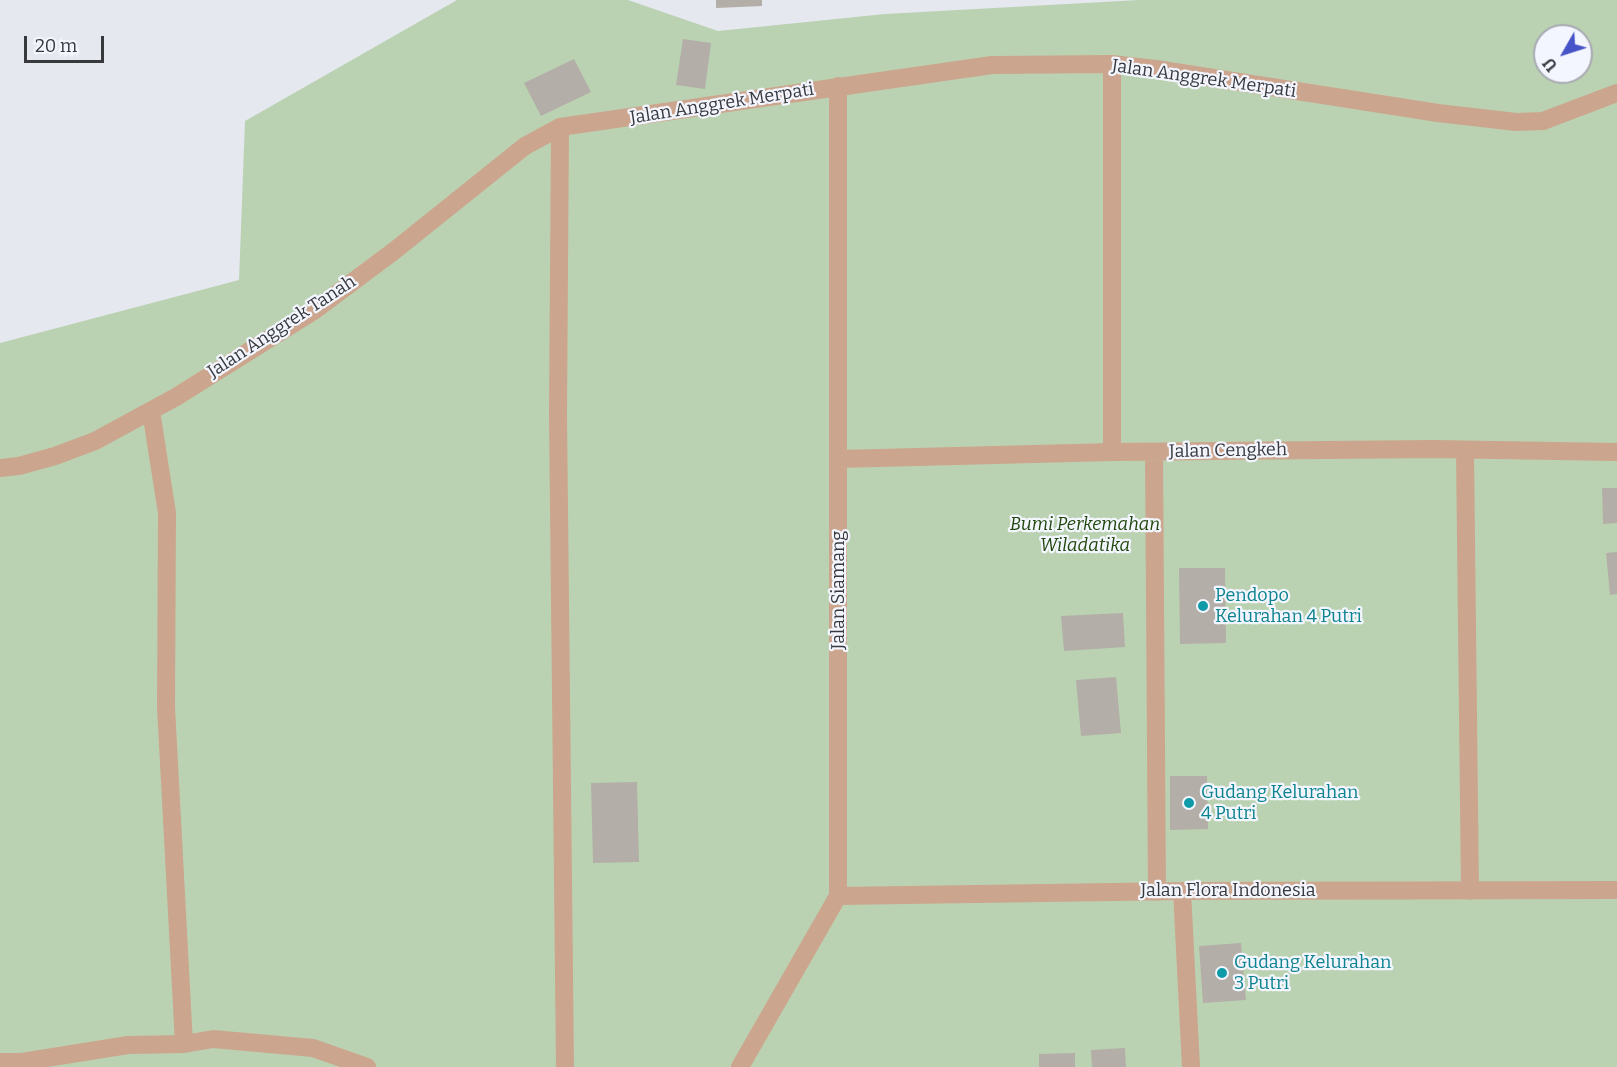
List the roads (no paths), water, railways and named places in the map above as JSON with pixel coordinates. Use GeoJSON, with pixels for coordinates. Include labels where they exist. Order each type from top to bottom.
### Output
{"type":"FeatureCollection","features":[{"type":"Feature","properties":{"kind":"street","name":"Jalan Anggrek Merpati"},"geometry":{"type":"LineString","coordinates":[[538,137],[560,127],[992,65],[1112,64],[1438,113],[1516,122],[1543,121],[1617,93]]}},
{"type":"Feature","properties":{"kind":"street"},"geometry":{"type":"LineString","coordinates":[[1112,64],[1112,452]]}},
{"type":"Feature","properties":{"kind":"street","name":"Jalan Siamang"},"geometry":{"type":"LineString","coordinates":[[740,1067],[838,896],[838,86]]}},
{"type":"Feature","properties":{"kind":"street"},"geometry":{"type":"LineString","coordinates":[[560,127],[558,415],[565,1067]]}},
{"type":"Feature","properties":{"kind":"street","name":"Jalan Anggrek Tanah"},"geometry":{"type":"LineString","coordinates":[[0,468],[55,456],[85,445],[151,411],[315,310],[538,137]]}},
{"type":"Feature","properties":{"kind":"street"},"geometry":{"type":"LineString","coordinates":[[151,411],[167,513],[166,707],[184,1044]]}},
{"type":"Feature","properties":{"kind":"street","name":"Jalan Cengkeh"},"geometry":{"type":"LineString","coordinates":[[839,459],[1112,452],[1433,449],[1617,452]]}},
{"type":"Feature","properties":{"kind":"street"},"geometry":{"type":"LineString","coordinates":[[1465,451],[1470,891]]}},
{"type":"Feature","properties":{"kind":"street"},"geometry":{"type":"LineString","coordinates":[[1154,452],[1156,892]]}},
{"type":"Feature","properties":{"kind":"street","name":"Jalan Flora Indonesia"},"geometry":{"type":"LineString","coordinates":[[838,896],[1182,891],[1617,890]]}},
{"type":"Feature","properties":{"kind":"street"},"geometry":{"type":"LineString","coordinates":[[1182,891],[1191,1067]]}},
{"type":"Feature","properties":{"kind":"street"},"geometry":{"type":"LineString","coordinates":[[0,1062],[22,1062],[128,1045],[184,1044],[213,1039],[313,1048],[367,1067]]}},
{"type":"Feature","properties":{"kind":"place","name":"Pendopo Kelurahan 4 Putri"},"geometry":{"type":"Point","coordinates":[1203,606]}},
{"type":"Feature","properties":{"kind":"place","name":"Gudang Kelurahan 4 Putri"},"geometry":{"type":"Point","coordinates":[1189,803]}},
{"type":"Feature","properties":{"kind":"place","name":"Gudang Kelurahan 3 Putri"},"geometry":{"type":"Point","coordinates":[1222,973]}},
{"type":"Feature","properties":{"kind":"park label","name":"Bumi Perkemahan Wiladatika"},"geometry":{"type":"Point","coordinates":[1085,535]}}]}
